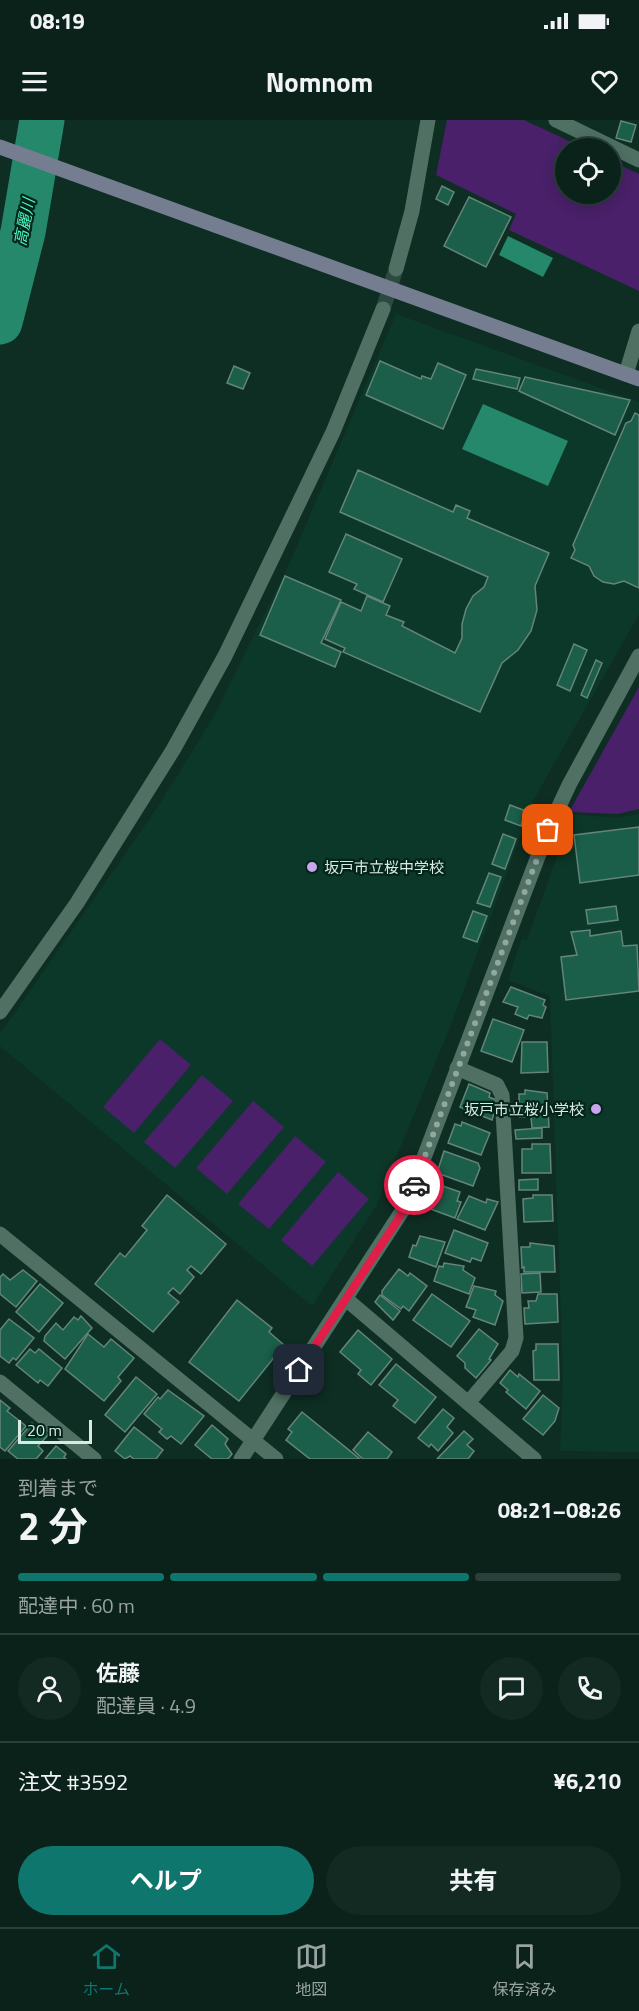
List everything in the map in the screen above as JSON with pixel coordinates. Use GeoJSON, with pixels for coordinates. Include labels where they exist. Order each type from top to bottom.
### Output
{"type":"FeatureCollection","features":[{"type":"Feature","properties":{"kind":"street"},"geometry":{"type":"LineString","coordinates":[[396,269],[412,212],[428,120]]}},
{"type":"Feature","properties":{"kind":"street"},"geometry":{"type":"LineString","coordinates":[[556,120],[639,160]]}},
{"type":"Feature","properties":{"kind":"street"},"geometry":{"type":"LineString","coordinates":[[0,147],[632,377],[639,331]]}},
{"type":"Feature","properties":{"kind":"street"},"geometry":{"type":"LineString","coordinates":[[0,1012],[77,903],[173,750],[225,656],[333,432],[382,309]]}},
{"type":"Feature","properties":{"kind":"street"},"geometry":{"type":"LineString","coordinates":[[242,1459],[406,1206],[548,830],[569,785],[639,656]]}},
{"type":"Feature","properties":{"kind":"street"},"geometry":{"type":"LineString","coordinates":[[457,1068],[497,1085],[502,1095],[516,1338],[512,1350],[468,1403]]}},
{"type":"Feature","properties":{"kind":"street"},"geometry":{"type":"LineString","coordinates":[[0,1234],[276,1459]]}},
{"type":"Feature","properties":{"kind":"street"},"geometry":{"type":"LineString","coordinates":[[346,1299],[534,1459]]}},
{"type":"Feature","properties":{"kind":"street"},"geometry":{"type":"LineString","coordinates":[[0,1382],[94,1459]]}},
{"type":"Feature","properties":{"kind":"shaded area"},"geometry":{"type":"Polygon","coordinates":[[[447,120],[524,120],[563,138],[555,138],[555,204],[621,204],[621,166],[639,174],[639,291],[509,230],[516,214],[436,175],[447,120]]]}},
{"type":"Feature","properties":{"kind":"shaded area"},"geometry":{"type":"Polygon","coordinates":[[[508,236],[553,258],[543,277],[499,255],[508,236]]]}},
{"type":"Feature","properties":{"kind":"shaded area","name":"坂戸市立桜中学校"},"geometry":{"type":"Polygon","coordinates":[[[396,314],[639,402],[639,614],[534,799],[450,1027],[376,1206],[312,1306],[0,1046],[0,1034],[157,808],[213,718],[290,562],[396,314]]]}},
{"type":"Feature","properties":{"kind":"shaded area"},"geometry":{"type":"Polygon","coordinates":[[[483,404],[568,441],[548,486],[462,449],[483,404]]]}},
{"type":"Feature","properties":{"kind":"shaded area"},"geometry":{"type":"Polygon","coordinates":[[[639,687],[639,809],[618,814],[569,812],[639,687]]]}},
{"type":"Feature","properties":{"kind":"shaded area","name":"坂戸市立桜小学校"},"geometry":{"type":"Polygon","coordinates":[[[567,814],[618,818],[639,814],[639,1452],[560,1451],[563,1379],[550,996],[508,980],[522,939],[527,940],[557,857],[555,847],[567,814]]]}},
{"type":"Feature","properties":{"kind":"shaded area"},"geometry":{"type":"Polygon","coordinates":[[[160,1039],[191,1065],[134,1133],[103,1107],[160,1039]]]}},
{"type":"Feature","properties":{"kind":"shaded area"},"geometry":{"type":"Polygon","coordinates":[[[202,1075],[233,1101],[175,1168],[144,1142],[202,1075]]]}},
{"type":"Feature","properties":{"kind":"shaded area"},"geometry":{"type":"Polygon","coordinates":[[[253,1101],[284,1127],[227,1194],[196,1168],[253,1101]]]}},
{"type":"Feature","properties":{"kind":"shaded area"},"geometry":{"type":"Polygon","coordinates":[[[295,1136],[326,1162],[269,1229],[238,1204],[295,1136]]]}},
{"type":"Feature","properties":{"kind":"shaded area"},"geometry":{"type":"Polygon","coordinates":[[[338,1172],[369,1199],[312,1266],[281,1240],[338,1172]]]}},
{"type":"Feature","properties":{"kind":"building"},"geometry":{"type":"Polygon","coordinates":[[[621,121],[636,125],[631,142],[616,138],[621,121]]]}},
{"type":"Feature","properties":{"kind":"building"},"geometry":{"type":"Polygon","coordinates":[[[442,186],[454,192],[448,205],[436,199],[442,186]]]}},
{"type":"Feature","properties":{"kind":"building"},"geometry":{"type":"Polygon","coordinates":[[[469,197],[511,217],[486,267],[444,246],[469,197]]]}},
{"type":"Feature","properties":{"kind":"building"},"geometry":{"type":"Polygon","coordinates":[[[380,361],[421,379],[422,376],[431,379],[438,363],[466,375],[443,429],[366,395],[380,361]]]}},
{"type":"Feature","properties":{"kind":"building"},"geometry":{"type":"Polygon","coordinates":[[[234,366],[250,373],[243,389],[227,383],[234,366]]]}},
{"type":"Feature","properties":{"kind":"building"},"geometry":{"type":"Polygon","coordinates":[[[476,369],[520,378],[517,389],[473,379],[476,369]]]}},
{"type":"Feature","properties":{"kind":"building"},"geometry":{"type":"Polygon","coordinates":[[[525,377],[630,400],[615,435],[519,391],[525,377]]]}},
{"type":"Feature","properties":{"kind":"building"},"geometry":{"type":"Polygon","coordinates":[[[635,413],[639,415],[639,588],[624,581],[614,584],[603,582],[594,576],[589,566],[571,558],[575,550],[573,545],[626,423],[631,421],[635,413]]]}},
{"type":"Feature","properties":{"kind":"building"},"geometry":{"type":"Polygon","coordinates":[[[358,470],[453,512],[456,505],[470,511],[467,518],[549,553],[535,586],[537,610],[531,631],[518,650],[502,663],[480,712],[343,652],[345,648],[325,639],[341,602],[361,611],[367,596],[390,606],[386,615],[404,622],[402,626],[455,653],[462,638],[462,624],[466,609],[473,596],[484,587],[488,577],[340,512],[358,470]]]}},
{"type":"Feature","properties":{"kind":"building"},"geometry":{"type":"Polygon","coordinates":[[[346,534],[402,559],[383,602],[354,589],[357,584],[329,572],[346,534]]]}},
{"type":"Feature","properties":{"kind":"building"},"geometry":{"type":"Polygon","coordinates":[[[285,576],[341,600],[321,643],[341,652],[335,667],[260,635],[285,576]]]}},
{"type":"Feature","properties":{"kind":"building"},"geometry":{"type":"Polygon","coordinates":[[[574,644],[587,650],[570,691],[557,685],[574,644]]]}},
{"type":"Feature","properties":{"kind":"building"},"geometry":{"type":"Polygon","coordinates":[[[596,660],[602,663],[587,698],[581,695],[596,660]]]}},
{"type":"Feature","properties":{"kind":"building"},"geometry":{"type":"Polygon","coordinates":[[[510,805],[526,811],[521,826],[505,820],[510,805]]]}},
{"type":"Feature","properties":{"kind":"building"},"geometry":{"type":"Polygon","coordinates":[[[639,827],[639,875],[580,883],[574,835],[639,827]]]}},
{"type":"Feature","properties":{"kind":"building"},"geometry":{"type":"Polygon","coordinates":[[[503,834],[516,839],[505,869],[492,864],[503,834]]]}},
{"type":"Feature","properties":{"kind":"building"},"geometry":{"type":"Polygon","coordinates":[[[489,873],[501,877],[490,907],[477,903],[489,873]]]}},
{"type":"Feature","properties":{"kind":"building"},"geometry":{"type":"Polygon","coordinates":[[[616,906],[618,920],[588,924],[586,910],[616,906]]]}},
{"type":"Feature","properties":{"kind":"building"},"geometry":{"type":"Polygon","coordinates":[[[473,911],[487,916],[477,942],[463,937],[473,911]]]}},
{"type":"Feature","properties":{"kind":"building"},"geometry":{"type":"Polygon","coordinates":[[[590,930],[590,936],[621,931],[623,946],[637,945],[639,991],[566,1000],[561,957],[577,955],[571,932],[590,930]]]}},
{"type":"Feature","properties":{"kind":"building"},"geometry":{"type":"Polygon","coordinates":[[[511,987],[545,1000],[543,1005],[546,1007],[542,1018],[529,1015],[527,1019],[515,1014],[518,1007],[503,1002],[511,987]]]}},
{"type":"Feature","properties":{"kind":"building"},"geometry":{"type":"Polygon","coordinates":[[[493,1019],[524,1030],[512,1062],[481,1051],[493,1019]]]}},
{"type":"Feature","properties":{"kind":"building"},"geometry":{"type":"Polygon","coordinates":[[[522,1042],[547,1042],[548,1072],[521,1073],[522,1042]]]}},
{"type":"Feature","properties":{"kind":"building"},"geometry":{"type":"Polygon","coordinates":[[[469,1084],[490,1093],[489,1097],[496,1100],[492,1120],[460,1107],[469,1084]]]}},
{"type":"Feature","properties":{"kind":"building"},"geometry":{"type":"Polygon","coordinates":[[[525,1090],[547,1093],[549,1127],[532,1128],[531,1117],[519,1117],[519,1094],[525,1094],[525,1090]]]}},
{"type":"Feature","properties":{"kind":"building"},"geometry":{"type":"Polygon","coordinates":[[[462,1122],[490,1133],[481,1155],[448,1143],[455,1124],[461,1126],[462,1122]]]}},
{"type":"Feature","properties":{"kind":"building"},"geometry":{"type":"Polygon","coordinates":[[[542,1128],[542,1138],[516,1139],[515,1130],[542,1128]]]}},
{"type":"Feature","properties":{"kind":"building"},"geometry":{"type":"Polygon","coordinates":[[[532,1144],[550,1144],[551,1173],[522,1173],[522,1149],[532,1149],[532,1144]]]}},
{"type":"Feature","properties":{"kind":"building"},"geometry":{"type":"Polygon","coordinates":[[[444,1151],[478,1163],[480,1168],[473,1186],[437,1173],[444,1151]]]}},
{"type":"Feature","properties":{"kind":"building"},"geometry":{"type":"Polygon","coordinates":[[[538,1179],[538,1190],[519,1190],[519,1180],[538,1179]]]}},
{"type":"Feature","properties":{"kind":"building"},"geometry":{"type":"Polygon","coordinates":[[[434,1183],[460,1192],[457,1201],[461,1202],[455,1218],[425,1207],[434,1183]]]}},
{"type":"Feature","properties":{"kind":"building"},"geometry":{"type":"Polygon","coordinates":[[[167,1195],[226,1244],[201,1274],[191,1266],[187,1270],[194,1277],[180,1294],[173,1288],[168,1293],[179,1302],[153,1332],[95,1284],[120,1253],[125,1257],[147,1230],[142,1226],[167,1195]]]}},
{"type":"Feature","properties":{"kind":"building"},"geometry":{"type":"Polygon","coordinates":[[[533,1195],[552,1195],[553,1221],[524,1222],[523,1199],[533,1198],[533,1195]]]}},
{"type":"Feature","properties":{"kind":"building"},"geometry":{"type":"Polygon","coordinates":[[[469,1196],[486,1203],[487,1199],[498,1202],[485,1230],[457,1219],[469,1196]]]}},
{"type":"Feature","properties":{"kind":"building"},"geometry":{"type":"Polygon","coordinates":[[[454,1230],[488,1243],[481,1261],[472,1258],[470,1262],[445,1253],[454,1230]]]}},
{"type":"Feature","properties":{"kind":"building"},"geometry":{"type":"Polygon","coordinates":[[[420,1236],[445,1242],[436,1267],[409,1257],[413,1245],[416,1246],[420,1236]]]}},
{"type":"Feature","properties":{"kind":"building"},"geometry":{"type":"Polygon","coordinates":[[[530,1243],[554,1246],[555,1272],[524,1272],[521,1247],[530,1247],[530,1243]]]}},
{"type":"Feature","properties":{"kind":"building"},"geometry":{"type":"Polygon","coordinates":[[[444,1263],[464,1266],[463,1270],[475,1278],[469,1294],[434,1281],[439,1266],[443,1267],[444,1263]]]}},
{"type":"Feature","properties":{"kind":"building"},"geometry":{"type":"Polygon","coordinates":[[[399,1269],[408,1276],[410,1273],[427,1286],[409,1311],[403,1306],[401,1309],[382,1295],[382,1291],[399,1269]]]}},
{"type":"Feature","properties":{"kind":"building"},"geometry":{"type":"Polygon","coordinates":[[[23,1270],[37,1281],[16,1307],[0,1294],[0,1277],[3,1274],[10,1280],[23,1270]]]}},
{"type":"Feature","properties":{"kind":"building"},"geometry":{"type":"Polygon","coordinates":[[[540,1273],[541,1292],[522,1293],[521,1274],[540,1273]]]}},
{"type":"Feature","properties":{"kind":"building"},"geometry":{"type":"Polygon","coordinates":[[[40,1284],[63,1303],[39,1332],[16,1312],[40,1284]]]}},
{"type":"Feature","properties":{"kind":"building"},"geometry":{"type":"Polygon","coordinates":[[[474,1286],[496,1291],[495,1295],[503,1301],[495,1325],[473,1317],[476,1310],[466,1307],[474,1286]]]}},
{"type":"Feature","properties":{"kind":"building"},"geometry":{"type":"Polygon","coordinates":[[[432,1294],[470,1321],[451,1347],[413,1320],[432,1294]]]}},
{"type":"Feature","properties":{"kind":"building"},"geometry":{"type":"Polygon","coordinates":[[[538,1294],[557,1294],[558,1322],[525,1324],[524,1308],[529,1308],[528,1301],[536,1301],[538,1294]]]}},
{"type":"Feature","properties":{"kind":"building"},"geometry":{"type":"Polygon","coordinates":[[[380,1295],[400,1311],[393,1320],[375,1302],[380,1295]]]}},
{"type":"Feature","properties":{"kind":"building"},"geometry":{"type":"Polygon","coordinates":[[[237,1300],[272,1328],[269,1332],[284,1345],[239,1401],[189,1362],[237,1300]]]}},
{"type":"Feature","properties":{"kind":"building"},"geometry":{"type":"Polygon","coordinates":[[[81,1316],[92,1328],[65,1359],[44,1341],[45,1336],[56,1323],[63,1330],[74,1317],[78,1320],[81,1316]]]}},
{"type":"Feature","properties":{"kind":"building"},"geometry":{"type":"Polygon","coordinates":[[[9,1319],[34,1338],[16,1360],[13,1358],[9,1363],[0,1356],[0,1330],[9,1319]]]}},
{"type":"Feature","properties":{"kind":"building"},"geometry":{"type":"Polygon","coordinates":[[[479,1329],[498,1344],[489,1359],[491,1360],[476,1378],[457,1356],[479,1329]]]}},
{"type":"Feature","properties":{"kind":"building"},"geometry":{"type":"Polygon","coordinates":[[[358,1330],[392,1359],[371,1385],[358,1374],[361,1370],[340,1352],[358,1330]]]}},
{"type":"Feature","properties":{"kind":"building"},"geometry":{"type":"Polygon","coordinates":[[[88,1334],[104,1347],[111,1339],[134,1358],[118,1377],[121,1381],[104,1401],[65,1369],[88,1334]]]}},
{"type":"Feature","properties":{"kind":"building"},"geometry":{"type":"Polygon","coordinates":[[[536,1344],[558,1344],[559,1380],[534,1380],[533,1351],[536,1350],[536,1344]]]}},
{"type":"Feature","properties":{"kind":"building"},"geometry":{"type":"Polygon","coordinates":[[[30,1349],[35,1353],[39,1349],[62,1368],[48,1386],[40,1380],[38,1383],[16,1365],[30,1349]]]}},
{"type":"Feature","properties":{"kind":"building"},"geometry":{"type":"Polygon","coordinates":[[[396,1364],[436,1397],[415,1423],[393,1406],[398,1400],[379,1385],[396,1364]]]}},
{"type":"Feature","properties":{"kind":"building"},"geometry":{"type":"Polygon","coordinates":[[[510,1370],[518,1377],[519,1374],[540,1391],[526,1409],[506,1392],[508,1390],[500,1383],[510,1370]]]}},
{"type":"Feature","properties":{"kind":"building"},"geometry":{"type":"Polygon","coordinates":[[[136,1377],[157,1394],[125,1432],[105,1415],[136,1377]]]}},
{"type":"Feature","properties":{"kind":"building"},"geometry":{"type":"Polygon","coordinates":[[[168,1390],[204,1416],[181,1444],[171,1436],[167,1439],[159,1432],[162,1429],[144,1414],[158,1397],[160,1399],[168,1390]]]}},
{"type":"Feature","properties":{"kind":"building"},"geometry":{"type":"Polygon","coordinates":[[[543,1395],[559,1408],[555,1421],[543,1435],[523,1419],[543,1395]]]}},
{"type":"Feature","properties":{"kind":"building"},"geometry":{"type":"Polygon","coordinates":[[[0,1400],[10,1408],[7,1411],[26,1426],[5,1451],[0,1447],[0,1400]]]}},
{"type":"Feature","properties":{"kind":"building"},"geometry":{"type":"Polygon","coordinates":[[[443,1409],[454,1418],[447,1427],[453,1433],[438,1451],[431,1444],[429,1447],[418,1438],[443,1409]]]}},
{"type":"Feature","properties":{"kind":"building"},"geometry":{"type":"Polygon","coordinates":[[[302,1412],[360,1459],[310,1459],[286,1440],[292,1432],[288,1429],[302,1412]]]}},
{"type":"Feature","properties":{"kind":"building"},"geometry":{"type":"Polygon","coordinates":[[[32,1423],[37,1427],[39,1424],[50,1433],[38,1446],[43,1451],[36,1459],[18,1459],[8,1451],[32,1423]]]}},
{"type":"Feature","properties":{"kind":"building"},"geometry":{"type":"Polygon","coordinates":[[[212,1425],[228,1439],[225,1444],[232,1454],[228,1459],[212,1459],[195,1445],[212,1425]]]}},
{"type":"Feature","properties":{"kind":"building"},"geometry":{"type":"Polygon","coordinates":[[[134,1427],[163,1450],[156,1459],[134,1459],[130,1456],[125,1459],[115,1451],[134,1427]]]}},
{"type":"Feature","properties":{"kind":"building"},"geometry":{"type":"Polygon","coordinates":[[[464,1431],[473,1439],[467,1445],[474,1451],[468,1459],[437,1459],[464,1431]]]}},
{"type":"Feature","properties":{"kind":"building"},"geometry":{"type":"Polygon","coordinates":[[[368,1432],[392,1452],[387,1459],[363,1459],[353,1450],[368,1432]]]}},
{"type":"Feature","properties":{"kind":"building"},"geometry":{"type":"Polygon","coordinates":[[[56,1446],[66,1454],[64,1457],[66,1459],[45,1459],[56,1446]]]}},
{"type":"Feature","properties":{"kind":"waterway","name":"高麗川"},"geometry":{"type":"LineString","coordinates":[[0,322],[23,232],[42,120]]}},
{"type":"Feature","properties":{"kind":"tunnel"},"geometry":{"type":"LineString","coordinates":[[383,309],[396,269]]}},
{"type":"Feature","properties":{"kind":"way so far"},"geometry":{"type":"LineString","coordinates":[[414,1185],[548,830]]}},
{"type":"Feature","properties":{"kind":"place","name":"坂戸市立桜中学校"},"geometry":{"type":"Point","coordinates":[312,867]}},
{"type":"Feature","properties":{"kind":"place","name":"坂戸市立桜小学校"},"geometry":{"type":"Point","coordinates":[596,1109]}},
{"type":"Feature","properties":{"kind":"route"},"geometry":{"type":"LineString","coordinates":[[299,1370],[399,1218],[414,1185]]}}]}
